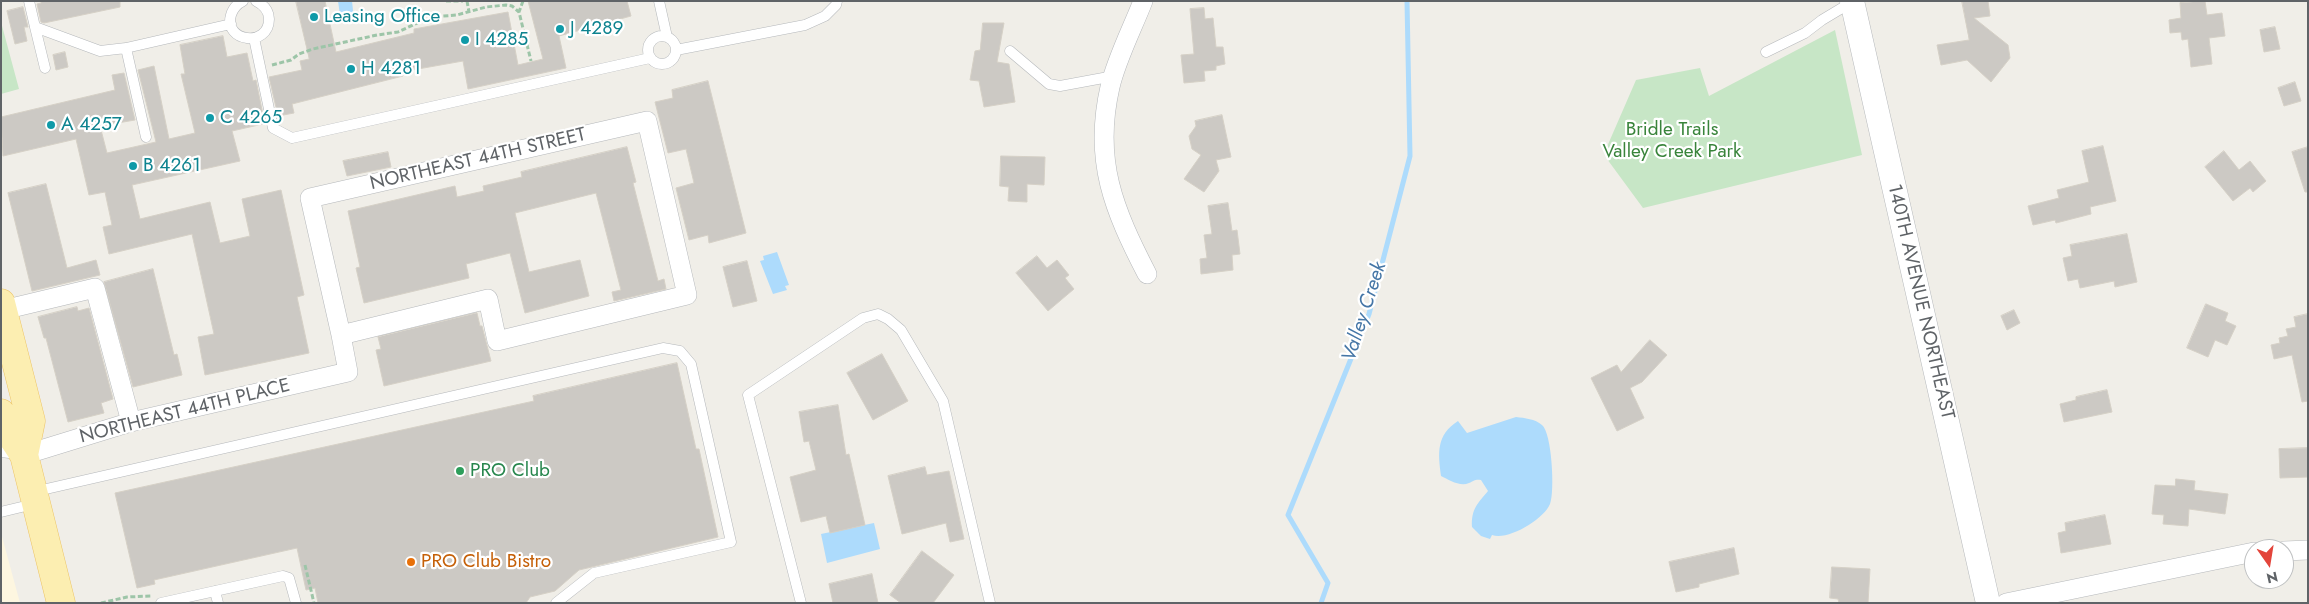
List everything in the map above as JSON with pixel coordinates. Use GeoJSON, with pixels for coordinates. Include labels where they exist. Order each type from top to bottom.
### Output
{"type":"FeatureCollection","features":[{"type":"Feature","properties":{"kind":"main road"},"geometry":{"type":"LineString","coordinates":[[2,307],[31,421],[13,453]]}},
{"type":"Feature","properties":{"kind":"main road"},"geometry":{"type":"LineString","coordinates":[[1,413],[13,453],[35,498],[61,603]]}},
{"type":"Feature","properties":{"kind":"street"},"geometry":{"type":"LineString","coordinates":[[1143,1],[1110,86],[1103,128],[1105,164],[1110,192],[1124,228],[1147,274]]}},
{"type":"Feature","properties":{"kind":"street","name":"140TH AVENUE NORTHEAST"},"geometry":{"type":"LineString","coordinates":[[1852,2],[1988,603]]}},
{"type":"Feature","properties":{"kind":"street","name":"NORTHEAST 44TH STREET"},"geometry":{"type":"LineString","coordinates":[[647,121],[687,295],[497,341],[488,299],[341,335],[310,198],[647,121]]}},
{"type":"Feature","properties":{"kind":"street"},"geometry":{"type":"LineString","coordinates":[[2,307],[95,288],[131,422]]}},
{"type":"Feature","properties":{"kind":"street","name":"NORTHEAST 44TH PLACE"},"geometry":{"type":"LineString","coordinates":[[13,453],[131,422],[348,372],[341,335]]}},
{"type":"Feature","properties":{"kind":"street"},"geometry":{"type":"LineString","coordinates":[[2294,551],[2308,550]]}},
{"type":"Feature","properties":{"kind":"street"},"geometry":{"type":"LineString","coordinates":[[2006,603],[2244,554]]}},
{"type":"Feature","properties":{"kind":"lane"},"geometry":{"type":"LineString","coordinates":[[29,1],[45,68]]}},
{"type":"Feature","properties":{"kind":"lane"},"geometry":{"type":"LineString","coordinates":[[243,1],[234,7],[231,13],[231,24],[239,36],[245,38],[254,38],[263,34],[269,23],[267,10],[256,1]]}},
{"type":"Feature","properties":{"kind":"lane"},"geometry":{"type":"LineString","coordinates":[[659,1],[667,37]]}},
{"type":"Feature","properties":{"kind":"lane"},"geometry":{"type":"LineString","coordinates":[[676,50],[805,26],[825,16],[837,1]]}},
{"type":"Feature","properties":{"kind":"lane"},"geometry":{"type":"LineString","coordinates":[[1766,52],[1805,33],[1852,2]]}},
{"type":"Feature","properties":{"kind":"lane"},"geometry":{"type":"LineString","coordinates":[[35,27],[100,51],[126,48],[231,24]]}},
{"type":"Feature","properties":{"kind":"lane"},"geometry":{"type":"LineString","coordinates":[[660,36],[667,37],[672,41],[676,50],[673,58],[665,64],[656,63],[650,58],[648,47],[652,40],[660,36]]}},
{"type":"Feature","properties":{"kind":"lane"},"geometry":{"type":"LineString","coordinates":[[254,38],[273,128],[292,138],[650,58]]}},
{"type":"Feature","properties":{"kind":"lane"},"geometry":{"type":"LineString","coordinates":[[126,48],[146,137]]}},
{"type":"Feature","properties":{"kind":"lane"},"geometry":{"type":"LineString","coordinates":[[1010,50],[1049,84],[1060,86],[1114,76]]}},
{"type":"Feature","properties":{"kind":"lane"},"geometry":{"type":"LineString","coordinates":[[801,603],[748,395],[863,318],[878,314],[888,319],[901,330],[943,401],[990,603]]}},
{"type":"Feature","properties":{"kind":"lane"},"geometry":{"type":"LineString","coordinates":[[1,512],[35,498],[663,348],[680,351],[690,364],[731,542],[594,573],[556,603]]}},
{"type":"Feature","properties":{"kind":"lane"},"geometry":{"type":"LineString","coordinates":[[161,603],[182,601],[215,591],[283,576],[289,578],[296,603]]}},
{"type":"Feature","properties":{"kind":"lane"},"geometry":{"type":"LineString","coordinates":[[215,591],[218,603]]}},
{"type":"Feature","properties":{"kind":"path"},"geometry":{"type":"LineString","coordinates":[[446,1],[463,1]]}},
{"type":"Feature","properties":{"kind":"path"},"geometry":{"type":"LineString","coordinates":[[467,1],[469,12]]}},
{"type":"Feature","properties":{"kind":"path"},"geometry":{"type":"LineString","coordinates":[[523,1],[519,12],[531,62]]}},
{"type":"Feature","properties":{"kind":"path"},"geometry":{"type":"LineString","coordinates":[[260,68],[291,60],[299,54],[313,49],[398,32],[430,17],[506,5],[512,6],[519,12]]}},
{"type":"Feature","properties":{"kind":"path"},"geometry":{"type":"LineString","coordinates":[[305,566],[314,603]]}},
{"type":"Feature","properties":{"kind":"shaded area"},"geometry":{"type":"Polygon","coordinates":[[[1,533],[20,603],[1,603],[1,533]]]}},
{"type":"Feature","properties":{"kind":"green space"},"geometry":{"type":"Polygon","coordinates":[[[1,22],[19,89],[1,94],[1,22]]]}},
{"type":"Feature","properties":{"kind":"green space","name":"Bridle Trails Valley Creek Park"},"geometry":{"type":"Polygon","coordinates":[[[1835,30],[1862,155],[1643,208],[1607,159],[1606,149],[1636,80],[1700,68],[1709,96],[1835,30]]]}},
{"type":"Feature","properties":{"kind":"water"},"geometry":{"type":"Polygon","coordinates":[[[338,1],[352,1],[354,20],[341,22],[338,1]]]}},
{"type":"Feature","properties":{"kind":"water"},"geometry":{"type":"Polygon","coordinates":[[[777,252],[789,285],[785,286],[787,290],[773,294],[760,261],[764,260],[763,256],[777,252]]]}},
{"type":"Feature","properties":{"kind":"water"},"geometry":{"type":"Polygon","coordinates":[[[1516,417],[1536,421],[1545,430],[1552,463],[1552,497],[1546,510],[1533,522],[1516,532],[1499,536],[1492,535],[1490,539],[1481,536],[1472,527],[1474,511],[1488,491],[1481,480],[1462,484],[1455,483],[1441,476],[1440,445],[1446,432],[1458,421],[1467,433],[1516,417]]]}},
{"type":"Feature","properties":{"kind":"water"},"geometry":{"type":"Polygon","coordinates":[[[874,523],[880,549],[827,563],[821,534],[874,523]]]}},
{"type":"Feature","properties":{"kind":"building"},"geometry":{"type":"Polygon","coordinates":[[[41,1],[120,1],[120,7],[44,23],[41,22],[37,4],[41,3],[41,1]]]}},
{"type":"Feature","properties":{"kind":"building"},"geometry":{"type":"Polygon","coordinates":[[[296,1],[325,1],[336,52],[414,33],[414,29],[508,12],[518,65],[543,59],[528,1],[627,1],[631,16],[559,36],[566,68],[468,89],[463,61],[401,72],[403,76],[292,104],[294,113],[278,116],[269,77],[302,70],[300,61],[309,59],[296,1]]]}},
{"type":"Feature","properties":{"kind":"building"},"geometry":{"type":"Polygon","coordinates":[[[1962,1],[1988,1],[1990,16],[1974,18],[2008,45],[2010,58],[1991,82],[1967,60],[1941,65],[1937,45],[1969,40],[1962,1]]]}},
{"type":"Feature","properties":{"kind":"building"},"geometry":{"type":"Polygon","coordinates":[[[2205,1],[2207,15],[2222,13],[2225,36],[2209,38],[2212,64],[2191,67],[2188,39],[2182,40],[2181,32],[2170,33],[2169,20],[2181,18],[2180,3],[2205,1]]]}},
{"type":"Feature","properties":{"kind":"building"},"geometry":{"type":"Polygon","coordinates":[[[23,7],[28,27],[24,27],[27,41],[15,44],[7,11],[23,7]]]}},
{"type":"Feature","properties":{"kind":"building"},"geometry":{"type":"Polygon","coordinates":[[[1204,8],[1205,19],[1213,18],[1216,47],[1223,47],[1225,64],[1216,66],[1216,70],[1204,71],[1205,81],[1184,83],[1181,55],[1194,54],[1190,9],[1204,8]]]}},
{"type":"Feature","properties":{"kind":"building"},"geometry":{"type":"Polygon","coordinates":[[[983,23],[1004,23],[997,62],[1009,64],[1015,102],[984,107],[979,81],[970,80],[975,51],[980,50],[983,23]]]}},
{"type":"Feature","properties":{"kind":"building"},"geometry":{"type":"Polygon","coordinates":[[[2275,27],[2280,49],[2264,52],[2260,30],[2275,27]]]}},
{"type":"Feature","properties":{"kind":"building"},"geometry":{"type":"Polygon","coordinates":[[[223,36],[227,57],[247,53],[253,81],[256,80],[264,120],[262,120],[263,124],[232,131],[240,161],[132,185],[140,219],[210,202],[220,243],[250,236],[242,199],[281,190],[304,295],[297,297],[309,353],[205,375],[198,337],[214,334],[192,234],[109,254],[103,227],[112,225],[105,192],[89,195],[76,139],[3,156],[1,117],[115,90],[112,75],[124,73],[135,120],[100,126],[107,153],[156,142],[138,70],[154,66],[169,139],[195,133],[181,74],[185,74],[180,45],[223,36]]]}},
{"type":"Feature","properties":{"kind":"building"},"geometry":{"type":"Polygon","coordinates":[[[65,52],[68,67],[56,70],[53,55],[65,52]]]}},
{"type":"Feature","properties":{"kind":"building"},"geometry":{"type":"Polygon","coordinates":[[[708,81],[746,233],[709,243],[708,235],[689,240],[676,188],[694,183],[686,149],[668,153],[655,102],[673,98],[672,90],[708,81]]]}},
{"type":"Feature","properties":{"kind":"building"},"geometry":{"type":"Polygon","coordinates":[[[2295,82],[2301,101],[2284,106],[2278,88],[2295,82]]]}},
{"type":"Feature","properties":{"kind":"building"},"geometry":{"type":"Polygon","coordinates":[[[1222,115],[1231,157],[1216,160],[1219,171],[1204,192],[1184,179],[1201,155],[1192,149],[1189,136],[1196,126],[1195,121],[1222,115]]]}},
{"type":"Feature","properties":{"kind":"building"},"geometry":{"type":"Polygon","coordinates":[[[2103,146],[2116,201],[2090,207],[2091,214],[2056,223],[2055,220],[2033,225],[2028,206],[2059,198],[2057,190],[2089,182],[2082,151],[2103,146]]]}},
{"type":"Feature","properties":{"kind":"building"},"geometry":{"type":"Polygon","coordinates":[[[627,147],[636,182],[633,183],[658,281],[664,279],[666,289],[614,301],[612,292],[621,290],[596,193],[515,213],[529,272],[580,260],[589,296],[525,313],[510,253],[466,264],[469,278],[364,303],[356,268],[360,267],[348,211],[455,186],[457,197],[484,191],[483,186],[522,177],[521,172],[627,147]]]}},
{"type":"Feature","properties":{"kind":"building"},"geometry":{"type":"Polygon","coordinates":[[[2308,147],[2308,192],[2305,192],[2292,152],[2308,147]]]}},
{"type":"Feature","properties":{"kind":"building"},"geometry":{"type":"Polygon","coordinates":[[[2224,151],[2239,170],[2250,161],[2266,181],[2253,192],[2250,188],[2233,201],[2205,167],[2224,151]]]}},
{"type":"Feature","properties":{"kind":"building"},"geometry":{"type":"Polygon","coordinates":[[[388,152],[391,167],[347,176],[343,161],[388,152]]]}},
{"type":"Feature","properties":{"kind":"building"},"geometry":{"type":"Polygon","coordinates":[[[1001,156],[1045,157],[1044,185],[1027,184],[1027,202],[1008,201],[1009,187],[1000,186],[1001,156]]]}},
{"type":"Feature","properties":{"kind":"building"},"geometry":{"type":"Polygon","coordinates":[[[46,184],[67,268],[96,260],[100,275],[32,291],[8,193],[46,184]]]}},
{"type":"Feature","properties":{"kind":"building"},"geometry":{"type":"Polygon","coordinates":[[[1228,203],[1232,231],[1237,230],[1240,254],[1232,255],[1233,270],[1201,274],[1200,259],[1207,258],[1204,235],[1212,234],[1208,206],[1228,203]]]}},
{"type":"Feature","properties":{"kind":"building"},"geometry":{"type":"Polygon","coordinates":[[[2127,234],[2137,282],[2115,287],[2114,281],[2080,288],[2078,279],[2068,281],[2063,258],[2072,256],[2070,245],[2127,234]]]}},
{"type":"Feature","properties":{"kind":"building"},"geometry":{"type":"Polygon","coordinates":[[[1037,256],[1047,268],[1057,260],[1069,275],[1065,278],[1074,289],[1048,311],[1016,273],[1037,256]]]}},
{"type":"Feature","properties":{"kind":"building"},"geometry":{"type":"Polygon","coordinates":[[[747,261],[757,301],[733,307],[723,267],[747,261]]]}},
{"type":"Feature","properties":{"kind":"building"},"geometry":{"type":"Polygon","coordinates":[[[153,269],[174,355],[177,354],[182,375],[133,387],[104,282],[153,269]]]}},
{"type":"Feature","properties":{"kind":"building"},"geometry":{"type":"Polygon","coordinates":[[[2206,304],[2228,313],[2225,321],[2236,326],[2227,345],[2215,340],[2208,357],[2187,348],[2206,304]]]}},
{"type":"Feature","properties":{"kind":"building"},"geometry":{"type":"Polygon","coordinates":[[[77,307],[78,311],[89,308],[113,399],[101,403],[104,413],[68,422],[46,338],[44,338],[38,317],[77,307]]]}},
{"type":"Feature","properties":{"kind":"building"},"geometry":{"type":"Polygon","coordinates":[[[2014,310],[2020,323],[2007,330],[2001,316],[2014,310]]]}},
{"type":"Feature","properties":{"kind":"building"},"geometry":{"type":"Polygon","coordinates":[[[477,313],[491,361],[384,386],[376,350],[381,349],[378,337],[477,313]]]}},
{"type":"Feature","properties":{"kind":"building"},"geometry":{"type":"Polygon","coordinates":[[[2308,314],[2308,401],[2302,402],[2292,355],[2274,359],[2271,345],[2280,343],[2279,338],[2288,336],[2286,329],[2296,327],[2294,317],[2308,314]]]}},
{"type":"Feature","properties":{"kind":"building"},"geometry":{"type":"Polygon","coordinates":[[[1650,340],[1667,355],[1642,382],[1630,388],[1644,418],[1617,431],[1591,378],[1617,365],[1621,372],[1650,340]]]}},
{"type":"Feature","properties":{"kind":"building"},"geometry":{"type":"Polygon","coordinates":[[[882,354],[908,401],[873,420],[847,373],[882,354]]]}},
{"type":"Feature","properties":{"kind":"building","name":"PRO Club"},"geometry":{"type":"Polygon","coordinates":[[[677,363],[696,449],[699,449],[718,537],[579,570],[555,591],[530,597],[526,603],[318,603],[315,588],[306,590],[297,548],[154,580],[155,584],[137,588],[115,493],[534,401],[533,396],[677,363]]]}},
{"type":"Feature","properties":{"kind":"building"},"geometry":{"type":"Polygon","coordinates":[[[2107,390],[2112,412],[2064,422],[2060,404],[2076,400],[2076,397],[2107,390]]]}},
{"type":"Feature","properties":{"kind":"building"},"geometry":{"type":"Polygon","coordinates":[[[838,405],[846,455],[849,454],[865,525],[830,533],[826,516],[801,522],[790,477],[816,470],[809,441],[804,442],[799,412],[838,405]]]}},
{"type":"Feature","properties":{"kind":"building"},"geometry":{"type":"Polygon","coordinates":[[[2308,448],[2308,477],[2280,478],[2279,449],[2308,448]]]}},
{"type":"Feature","properties":{"kind":"building"},"geometry":{"type":"Polygon","coordinates":[[[925,467],[927,475],[949,471],[964,539],[950,542],[946,523],[902,534],[888,476],[925,467]]]}},
{"type":"Feature","properties":{"kind":"building"},"geometry":{"type":"Polygon","coordinates":[[[2176,479],[2195,481],[2194,490],[2228,494],[2225,514],[2189,509],[2188,526],[2163,524],[2164,515],[2152,514],[2155,485],[2175,486],[2176,479]]]}},
{"type":"Feature","properties":{"kind":"building"},"geometry":{"type":"Polygon","coordinates":[[[2105,515],[2111,544],[2061,553],[2058,533],[2066,531],[2065,523],[2105,515]]]}},
{"type":"Feature","properties":{"kind":"building"},"geometry":{"type":"Polygon","coordinates":[[[1734,548],[1739,574],[1699,584],[1699,587],[1676,592],[1669,562],[1734,548]]]}},
{"type":"Feature","properties":{"kind":"building"},"geometry":{"type":"Polygon","coordinates":[[[922,551],[954,575],[933,603],[901,603],[890,595],[922,551]]]}},
{"type":"Feature","properties":{"kind":"building"},"geometry":{"type":"Polygon","coordinates":[[[1832,567],[1870,569],[1868,603],[1839,603],[1838,599],[1830,598],[1832,567]]]}},
{"type":"Feature","properties":{"kind":"building"},"geometry":{"type":"Polygon","coordinates":[[[872,574],[878,603],[833,603],[829,584],[872,574]]]}},
{"type":"Feature","properties":{"kind":"waterway","name":"Valley Creek"},"geometry":{"type":"LineString","coordinates":[[1321,603],[1328,583],[1288,515],[1369,314],[1410,156],[1407,1]]}},
{"type":"Feature","properties":{"kind":"place","name":"Leasing Office"},"geometry":{"type":"Point","coordinates":[314,17]}},
{"type":"Feature","properties":{"kind":"place","name":"J 4289"},"geometry":{"type":"Point","coordinates":[560,29]}},
{"type":"Feature","properties":{"kind":"place","name":"I 4285"},"geometry":{"type":"Point","coordinates":[465,40]}},
{"type":"Feature","properties":{"kind":"place","name":"H 4281"},"geometry":{"type":"Point","coordinates":[351,69]}},
{"type":"Feature","properties":{"kind":"place","name":"C 4265"},"geometry":{"type":"Point","coordinates":[210,118]}},
{"type":"Feature","properties":{"kind":"place","name":"A 4257"},"geometry":{"type":"Point","coordinates":[51,125]}},
{"type":"Feature","properties":{"kind":"place","name":"B 4261"},"geometry":{"type":"Point","coordinates":[133,166]}},
{"type":"Feature","properties":{"kind":"place","name":"PRO Club"},"geometry":{"type":"Point","coordinates":[460,471]}},
{"type":"Feature","properties":{"kind":"place","name":"PRO Club Bistro"},"geometry":{"type":"Point","coordinates":[411,562]}}]}
